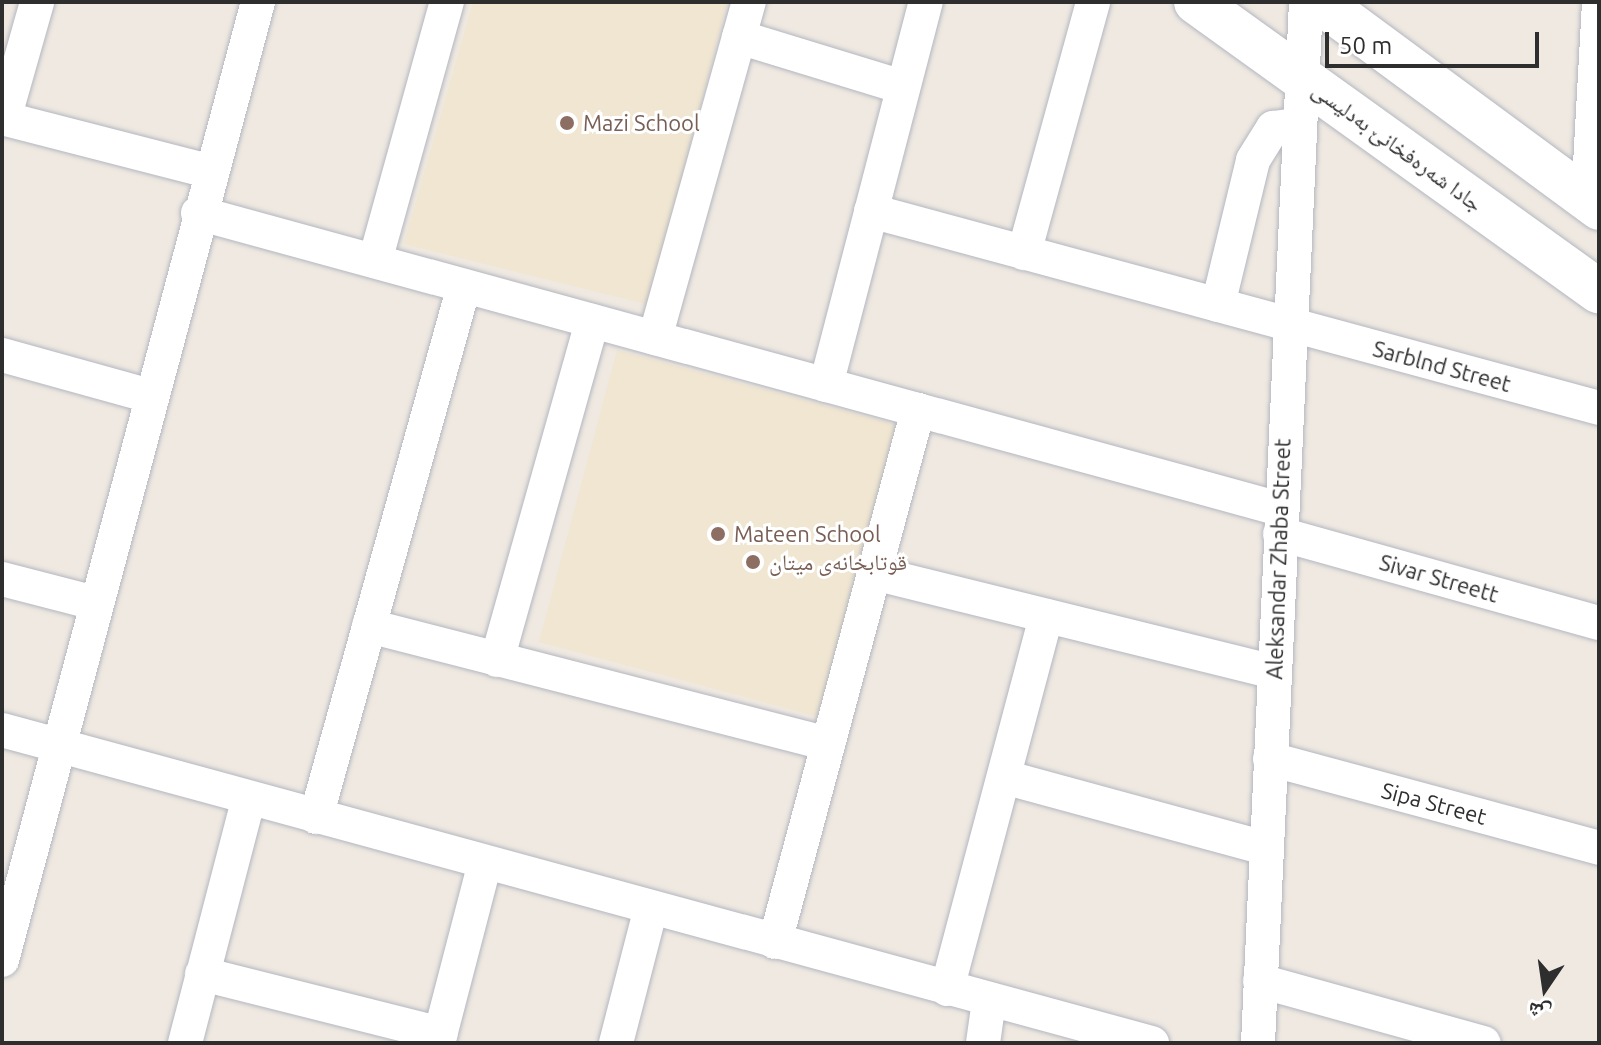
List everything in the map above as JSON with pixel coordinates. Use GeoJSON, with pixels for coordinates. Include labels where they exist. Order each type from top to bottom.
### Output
{"type":"FeatureCollection","features":[{"type":"Feature","properties":{"kind":"main road","name":"جادا شەرەفخانێ بەدلیسی"},"geometry":{"type":"LineString","coordinates":[[1196,2],[1599,292]]}},
{"type":"Feature","properties":{"kind":"main road"},"geometry":{"type":"LineString","coordinates":[[1320,2],[1593,204]]}},
{"type":"Feature","properties":{"kind":"street"},"geometry":{"type":"LineString","coordinates":[[37,2],[3,119],[209,171]]}},
{"type":"Feature","properties":{"kind":"street"},"geometry":{"type":"LineString","coordinates":[[2,960],[209,171],[258,2]]}},
{"type":"Feature","properties":{"kind":"street"},"geometry":{"type":"LineString","coordinates":[[375,261],[447,2]]}},
{"type":"Feature","properties":{"kind":"street"},"geometry":{"type":"LineString","coordinates":[[655,338],[749,2]]}},
{"type":"Feature","properties":{"kind":"street"},"geometry":{"type":"LineString","coordinates":[[826,385],[926,2]]}},
{"type":"Feature","properties":{"kind":"street"},"geometry":{"type":"LineString","coordinates":[[1024,253],[1093,2]]}},
{"type":"Feature","properties":{"kind":"street","name":"Aleksandar Zhaba Street"},"geometry":{"type":"LineString","coordinates":[[1258,1043],[1280,522],[1285,323],[1306,2]]}},
{"type":"Feature","properties":{"kind":"street"},"geometry":{"type":"LineString","coordinates":[[1593,204],[1599,2]]}},
{"type":"Feature","properties":{"kind":"street"},"geometry":{"type":"LineString","coordinates":[[739,37],[903,87]]}},
{"type":"Feature","properties":{"kind":"street"},"geometry":{"type":"LineString","coordinates":[[1218,305],[1253,160],[1273,128],[1296,125]]}},
{"type":"Feature","properties":{"kind":"street","name":"Sarblnd Street"},"geometry":{"type":"LineString","coordinates":[[871,211],[1599,408]]}},
{"type":"Feature","properties":{"kind":"street","name":"Sivar Streett"},"geometry":{"type":"LineString","coordinates":[[198,213],[918,410],[1599,623]]}},
{"type":"Feature","properties":{"kind":"street"},"geometry":{"type":"LineString","coordinates":[[316,817],[464,286]]}},
{"type":"Feature","properties":{"kind":"street"},"geometry":{"type":"LineString","coordinates":[[497,660],[592,321]]}},
{"type":"Feature","properties":{"kind":"street"},"geometry":{"type":"LineString","coordinates":[[2,355],[150,396]]}},
{"type":"Feature","properties":{"kind":"street"},"geometry":{"type":"LineString","coordinates":[[775,942],[918,410]]}},
{"type":"Feature","properties":{"kind":"street"},"geometry":{"type":"LineString","coordinates":[[874,573],[1274,672]]}},
{"type":"Feature","properties":{"kind":"street"},"geometry":{"type":"LineString","coordinates":[[2,579],[95,603]]}},
{"type":"Feature","properties":{"kind":"street"},"geometry":{"type":"LineString","coordinates":[[947,989],[1046,616]]}},
{"type":"Feature","properties":{"kind":"street"},"geometry":{"type":"LineString","coordinates":[[369,626],[828,744]]}},
{"type":"Feature","properties":{"kind":"street"},"geometry":{"type":"LineString","coordinates":[[2,730],[1152,1043]]}},
{"type":"Feature","properties":{"kind":"street","name":"Sipa Street"},"geometry":{"type":"LineString","coordinates":[[1270,759],[1599,848]]}},
{"type":"Feature","properties":{"kind":"street"},"geometry":{"type":"LineString","coordinates":[[1004,777],[1266,848]]}},
{"type":"Feature","properties":{"kind":"street"},"geometry":{"type":"LineString","coordinates":[[185,1043],[249,798]]}},
{"type":"Feature","properties":{"kind":"street"},"geometry":{"type":"LineString","coordinates":[[202,974],[439,1038],[485,863]]}},
{"type":"Feature","properties":{"kind":"street"},"geometry":{"type":"LineString","coordinates":[[616,1043],[651,908]]}},
{"type":"Feature","properties":{"kind":"street"},"geometry":{"type":"LineString","coordinates":[[1260,981],[1484,1043]]}},
{"type":"Feature","properties":{"kind":"street"},"geometry":{"type":"LineString","coordinates":[[983,1043],[989,1001]]}},
{"type":"Feature","properties":{"kind":"shaded area","name":"Mazi School"},"geometry":{"type":"Polygon","coordinates":[[[473,2],[727,2],[650,305],[404,244],[473,2]]]}},
{"type":"Feature","properties":{"kind":"shaded area","name":"Mateen School"},"geometry":{"type":"Polygon","coordinates":[[[617,350],[897,425],[819,717],[539,642],[617,350]]]}},
{"type":"Feature","properties":{"kind":"place","name":"Mazi School"},"geometry":{"type":"Point","coordinates":[567,123]}},
{"type":"Feature","properties":{"kind":"place","name":"Mateen School"},"geometry":{"type":"Point","coordinates":[718,534]}},
{"type":"Feature","properties":{"kind":"place","name":"قوتابخانەی میتان"},"geometry":{"type":"Point","coordinates":[753,562]}}]}
